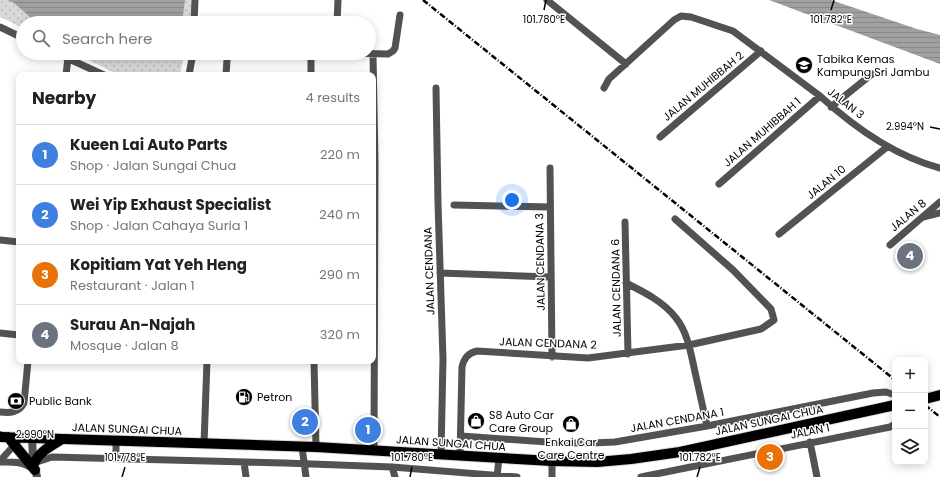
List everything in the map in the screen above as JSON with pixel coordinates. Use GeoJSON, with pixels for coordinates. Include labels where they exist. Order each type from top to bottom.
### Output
{"type":"FeatureCollection","features":[{"type":"Feature","properties":{"kind":"main road"},"geometry":{"type":"LineString","coordinates":[[928,398],[940,395]]}},
{"type":"Feature","properties":{"kind":"main road","name":"JALAN SUNGAI CHUA"},"geometry":{"type":"LineString","coordinates":[[23,440],[64,439],[316,447],[552,461],[610,461],[680,452],[892,406]]}},
{"type":"Feature","properties":{"kind":"main road"},"geometry":{"type":"LineString","coordinates":[[4,437],[23,440],[35,470]]}},
{"type":"Feature","properties":{"kind":"main road"},"geometry":{"type":"LineString","coordinates":[[35,470],[36,458],[44,450],[64,439]]}},
{"type":"Feature","properties":{"kind":"street"},"geometry":{"type":"LineString","coordinates":[[194,16],[195,0]]}},
{"type":"Feature","properties":{"kind":"street"},"geometry":{"type":"LineString","coordinates":[[337,16],[338,0]]}},
{"type":"Feature","properties":{"kind":"street"},"geometry":{"type":"LineString","coordinates":[[548,0],[626,64],[609,79],[604,88]]}},
{"type":"Feature","properties":{"kind":"street"},"geometry":{"type":"LineString","coordinates":[[376,54],[388,54],[393,52],[395,48],[400,15]]}},
{"type":"Feature","properties":{"kind":"street","name":"JALAN 3"},"geometry":{"type":"LineString","coordinates":[[626,64],[674,20],[681,16],[691,17],[733,31],[820,96],[831,107],[887,147],[926,164],[940,168]]}},
{"type":"Feature","properties":{"kind":"street"},"geometry":{"type":"LineString","coordinates":[[0,27],[16,35]]}},
{"type":"Feature","properties":{"kind":"street","name":"JALAN MUHIBBAH 2"},"geometry":{"type":"LineString","coordinates":[[660,137],[761,51]]}},
{"type":"Feature","properties":{"kind":"street"},"geometry":{"type":"LineString","coordinates":[[66,72],[68,60]]}},
{"type":"Feature","properties":{"kind":"street"},"geometry":{"type":"LineString","coordinates":[[72,60],[98,72]]}},
{"type":"Feature","properties":{"kind":"street"},"geometry":{"type":"LineString","coordinates":[[190,72],[192,60]]}},
{"type":"Feature","properties":{"kind":"street"},"geometry":{"type":"LineString","coordinates":[[226,72],[227,60]]}},
{"type":"Feature","properties":{"kind":"street"},"geometry":{"type":"LineString","coordinates":[[311,60],[311,72]]}},
{"type":"Feature","properties":{"kind":"street"},"geometry":{"type":"LineString","coordinates":[[373,60],[373,72]]}},
{"type":"Feature","properties":{"kind":"street"},"geometry":{"type":"LineString","coordinates":[[831,107],[872,74]]}},
{"type":"Feature","properties":{"kind":"street","name":"JALAN CENDANA"},"geometry":{"type":"LineString","coordinates":[[436,88],[443,359],[441,454]]}},
{"type":"Feature","properties":{"kind":"street","name":"JALAN MUHIBBAH 1"},"geometry":{"type":"LineString","coordinates":[[719,184],[820,96]]}},
{"type":"Feature","properties":{"kind":"street","name":"JALAN 10"},"geometry":{"type":"LineString","coordinates":[[779,234],[887,147]]}},
{"type":"Feature","properties":{"kind":"street","name":"JALAN CENDANA 3"},"geometry":{"type":"LineString","coordinates":[[550,168],[552,357]]}},
{"type":"Feature","properties":{"kind":"street","name":"JALAN 8"},"geometry":{"type":"LineString","coordinates":[[890,245],[940,202]]}},
{"type":"Feature","properties":{"kind":"street"},"geometry":{"type":"LineString","coordinates":[[454,205],[550,207]]}},
{"type":"Feature","properties":{"kind":"street"},"geometry":{"type":"LineString","coordinates":[[923,217],[940,213]]}},
{"type":"Feature","properties":{"kind":"street","name":"JALAN CENDANA 2"},"geometry":{"type":"LineString","coordinates":[[461,436],[463,362],[468,355],[477,351],[552,357],[588,358],[628,354],[689,345],[761,329],[774,320],[771,309],[738,276],[675,219]]}},
{"type":"Feature","properties":{"kind":"street","name":"JALAN CENDANA 6"},"geometry":{"type":"LineString","coordinates":[[625,222],[628,354]]}},
{"type":"Feature","properties":{"kind":"street"},"geometry":{"type":"LineString","coordinates":[[0,240],[16,242]]}},
{"type":"Feature","properties":{"kind":"street"},"geometry":{"type":"LineString","coordinates":[[440,273],[550,277]]}},
{"type":"Feature","properties":{"kind":"street"},"geometry":{"type":"LineString","coordinates":[[626,283],[640,290],[665,307],[676,318],[684,330],[689,345],[707,426]]}},
{"type":"Feature","properties":{"kind":"street"},"geometry":{"type":"LineString","coordinates":[[0,333],[16,335]]}},
{"type":"Feature","properties":{"kind":"street"},"geometry":{"type":"LineString","coordinates":[[0,412],[15,412],[19,410],[24,403],[28,364]]}},
{"type":"Feature","properties":{"kind":"street"},"geometry":{"type":"LineString","coordinates":[[204,444],[207,364]]}},
{"type":"Feature","properties":{"kind":"street"},"geometry":{"type":"LineString","coordinates":[[314,364],[316,447]]}},
{"type":"Feature","properties":{"kind":"street"},"geometry":{"type":"LineString","coordinates":[[374,364],[374,450]]}},
{"type":"Feature","properties":{"kind":"street","name":"JALAN CENDANA 1"},"geometry":{"type":"LineString","coordinates":[[461,436],[592,443],[637,438],[707,426],[872,393],[886,392],[892,394]]}},
{"type":"Feature","properties":{"kind":"street","name":"JALAN 1"},"geometry":{"type":"LineString","coordinates":[[641,477],[892,425]]}},
{"type":"Feature","properties":{"kind":"street"},"geometry":{"type":"LineString","coordinates":[[460,455],[461,436]]}},
{"type":"Feature","properties":{"kind":"street"},"geometry":{"type":"LineString","coordinates":[[0,462],[23,440],[35,470]]}},
{"type":"Feature","properties":{"kind":"street"},"geometry":{"type":"LineString","coordinates":[[116,441],[116,459]]}},
{"type":"Feature","properties":{"kind":"street"},"geometry":{"type":"LineString","coordinates":[[810,442],[817,477]]}},
{"type":"Feature","properties":{"kind":"street"},"geometry":{"type":"LineString","coordinates":[[302,447],[306,477]]}},
{"type":"Feature","properties":{"kind":"street"},"geometry":{"type":"LineString","coordinates":[[35,470],[52,457],[392,467],[448,470],[517,477]]}},
{"type":"Feature","properties":{"kind":"street"},"geometry":{"type":"LineString","coordinates":[[497,476],[499,458]]}},
{"type":"Feature","properties":{"kind":"street"},"geometry":{"type":"LineString","coordinates":[[552,461],[552,477]]}},
{"type":"Feature","properties":{"kind":"street"},"geometry":{"type":"LineString","coordinates":[[0,462],[18,462],[35,470]]}},
{"type":"Feature","properties":{"kind":"street"},"geometry":{"type":"LineString","coordinates":[[244,462],[246,477]]}},
{"type":"Feature","properties":{"kind":"street"},"geometry":{"type":"LineString","coordinates":[[392,467],[395,477]]}},
{"type":"Feature","properties":{"kind":"shaded area"},"geometry":{"type":"Polygon","coordinates":[[[0,0],[193,0],[190,16],[16,16],[16,25],[0,17],[0,0]]]}},
{"type":"Feature","properties":{"kind":"shaded area"},"geometry":{"type":"Polygon","coordinates":[[[7,0],[185,0],[183,16],[29,16],[14,3],[7,0]]]}},
{"type":"Feature","properties":{"kind":"shaded area"},"geometry":{"type":"Polygon","coordinates":[[[769,0],[831,0],[917,29],[940,35],[940,64],[769,0]]]}},
{"type":"Feature","properties":{"kind":"shaded area"},"geometry":{"type":"Polygon","coordinates":[[[88,60],[183,60],[181,72],[113,72],[88,60]]]}},
{"type":"Feature","properties":{"kind":"railway"},"geometry":{"type":"LineString","coordinates":[[423,0],[892,378]]}},
{"type":"Feature","properties":{"kind":"railway"},"geometry":{"type":"LineString","coordinates":[[928,407],[940,417]]}},
{"type":"Feature","properties":{"kind":"place","name":"Tabika Kemas Kampung Sri Jambu"},"geometry":{"type":"Point","coordinates":[804,65]}},
{"type":"Feature","properties":{"kind":"place","name":"Surau An-Najah"},"geometry":{"type":"Point","coordinates":[910,256]}},
{"type":"Feature","properties":{"kind":"place","name":"Petron"},"geometry":{"type":"Point","coordinates":[244,397]}},
{"type":"Feature","properties":{"kind":"place","name":"Public Bank"},"geometry":{"type":"Point","coordinates":[16,401]}},
{"type":"Feature","properties":{"kind":"place","name":"S8 Auto Car Care Group"},"geometry":{"type":"Point","coordinates":[476,421]}},
{"type":"Feature","properties":{"kind":"place","name":"Wei Yip Exhaust Specialist"},"geometry":{"type":"Point","coordinates":[305,422]}},
{"type":"Feature","properties":{"kind":"place","name":"Enkai Car Care Centre"},"geometry":{"type":"Point","coordinates":[571,424]}},
{"type":"Feature","properties":{"kind":"place","name":"Kueen Lai Auto Parts"},"geometry":{"type":"Point","coordinates":[368,430]}},
{"type":"Feature","properties":{"kind":"place","name":"Kopitiam Yat Yeh Heng"},"geometry":{"type":"Point","coordinates":[770,457]}}]}
